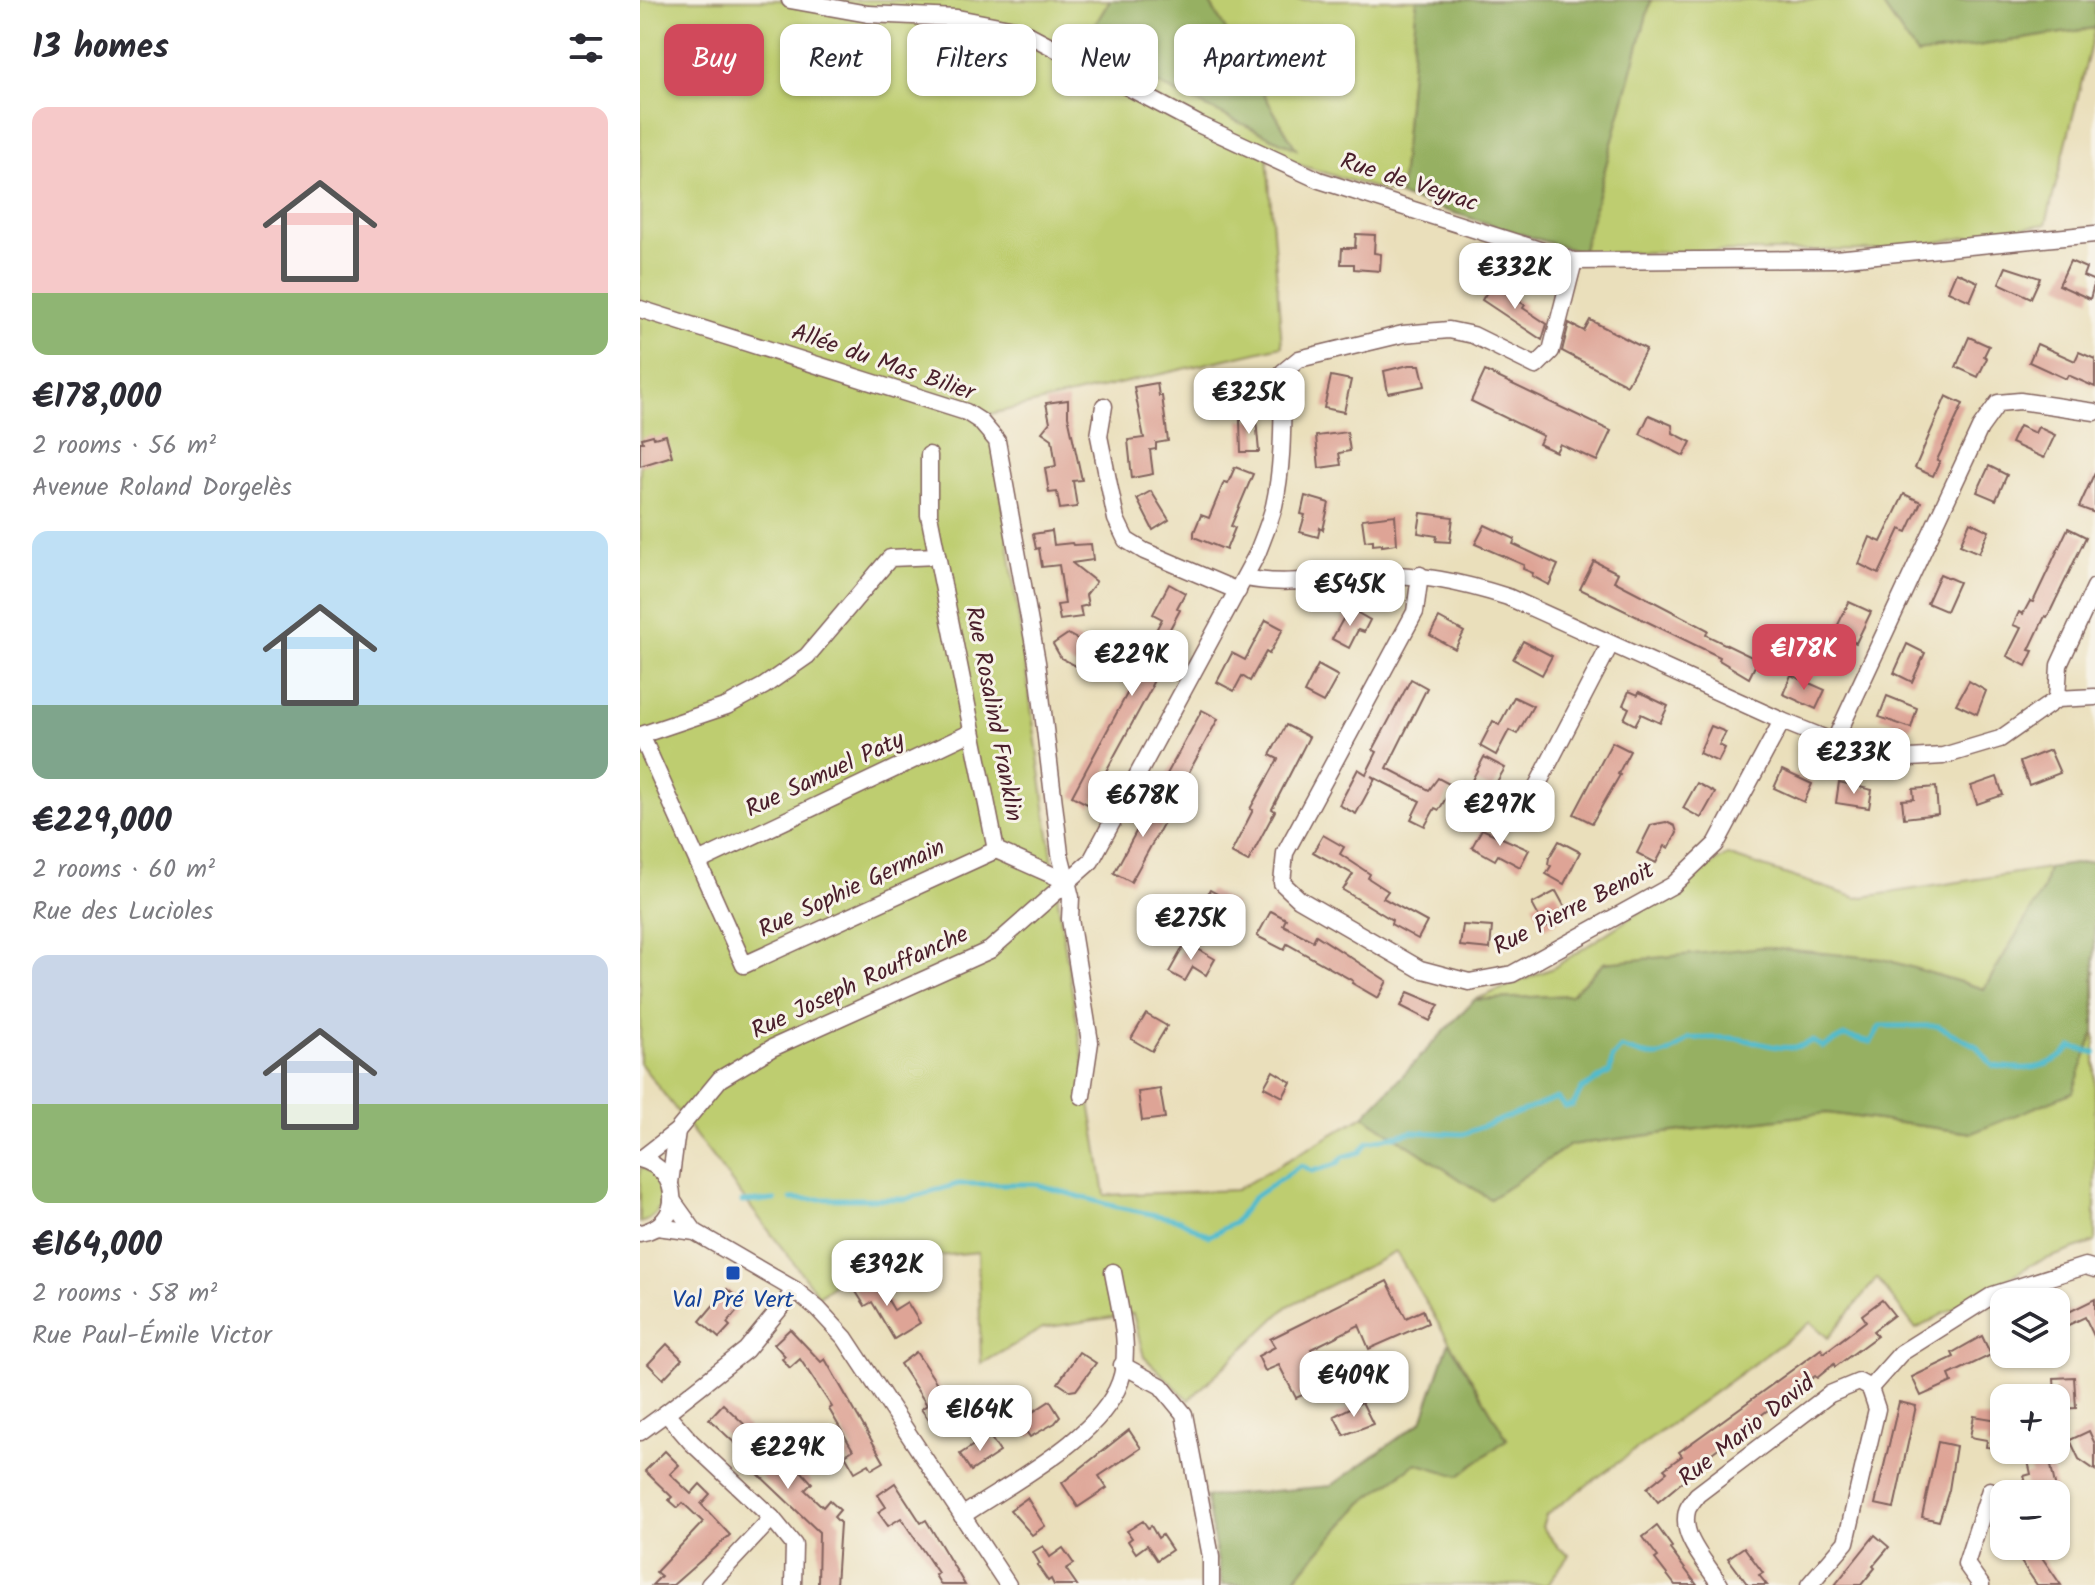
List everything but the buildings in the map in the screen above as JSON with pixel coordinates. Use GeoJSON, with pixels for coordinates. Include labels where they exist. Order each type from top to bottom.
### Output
{"type":"FeatureCollection","features":[{"type":"Feature","properties":{"kind":"street","name":"Rue de Veyrac"},"geometry":{"type":"LineString","coordinates":[[790,0],[868,14],[957,18],[1020,30],[1198,124],[1319,180],[1574,261],[1835,259],[2095,234]]}},
{"type":"Feature","properties":{"kind":"street","name":"Rue Joseph Rouffanche"},"geometry":{"type":"LineString","coordinates":[[640,1159],[677,1131],[720,1079],[772,1048],[990,950],[1091,861],[1242,585],[1273,507],[1281,450],[1283,372],[1299,359],[1403,334],[1449,330],[1473,335],[1536,366],[1551,351],[1574,261]]}},
{"type":"Feature","properties":{"kind":"street","name":"Allée du Mas Bilier"},"geometry":{"type":"LineString","coordinates":[[640,309],[966,412],[980,421],[997,441],[1037,662],[1060,854],[1068,882],[1070,919],[1090,1042],[1082,1096]]}},
{"type":"Feature","properties":{"kind":"street"},"geometry":{"type":"LineString","coordinates":[[1834,742],[1980,428],[1998,403],[2020,401],[2095,412]]}},
{"type":"Feature","properties":{"kind":"street"},"geometry":{"type":"LineString","coordinates":[[1104,406],[1099,436],[1116,519],[1126,540],[1144,551],[1242,585],[1367,575],[1420,575],[1477,587],[1508,597],[1782,721],[1834,742],[1894,759],[1943,756],[2000,739],[2057,699],[2095,697]]}},
{"type":"Feature","properties":{"kind":"street","name":"Rue Rosalind Franklin"},"geometry":{"type":"LineString","coordinates":[[929,455],[929,515],[996,850],[1068,882]]}},
{"type":"Feature","properties":{"kind":"street"},"geometry":{"type":"LineString","coordinates":[[698,862],[641,735],[727,706],[764,686],[807,656],[890,558],[937,556]]}},
{"type":"Feature","properties":{"kind":"street","name":"Rue Pierre Benoit"},"geometry":{"type":"LineString","coordinates":[[1420,575],[1415,612],[1285,853],[1282,883],[1299,899],[1420,969],[1469,982],[1512,974],[1673,885],[1716,844],[1782,721]]}},
{"type":"Feature","properties":{"kind":"street"},"geometry":{"type":"LineString","coordinates":[[2057,699],[2059,665],[2095,587]]}},
{"type":"Feature","properties":{"kind":"street"},"geometry":{"type":"LineString","coordinates":[[1526,807],[1610,645]]}},
{"type":"Feature","properties":{"kind":"street","name":"Rue Samuel Paty"},"geometry":{"type":"LineString","coordinates":[[698,862],[972,732]]}},
{"type":"Feature","properties":{"kind":"street","name":"Rue Sophie Germain"},"geometry":{"type":"LineString","coordinates":[[698,862],[744,965],[996,850]]}},
{"type":"Feature","properties":{"kind":"street"},"geometry":{"type":"LineString","coordinates":[[640,1233],[657,1227],[665,1219],[677,1131]]}},
{"type":"Feature","properties":{"kind":"street"},"geometry":{"type":"LineString","coordinates":[[640,1159],[659,1167],[695,1232]]}},
{"type":"Feature","properties":{"kind":"street"},"geometry":{"type":"LineString","coordinates":[[657,1227],[695,1232],[795,1290],[818,1309],[845,1338],[1008,1585]]}},
{"type":"Feature","properties":{"kind":"street"},"geometry":{"type":"LineString","coordinates":[[1809,1585],[1846,1542],[1877,1409],[1870,1388],[1901,1353],[1993,1295],[2085,1266],[2095,1269]]}},
{"type":"Feature","properties":{"kind":"street"},"geometry":{"type":"LineString","coordinates":[[962,1516],[1082,1435],[1104,1412],[1121,1381],[1125,1340],[1113,1272]]}},
{"type":"Feature","properties":{"kind":"street"},"geometry":{"type":"LineString","coordinates":[[640,1432],[746,1350],[795,1290]]}},
{"type":"Feature","properties":{"kind":"street"},"geometry":{"type":"LineString","coordinates":[[1122,1365],[1161,1386],[1184,1414],[1211,1557],[1211,1585]]}},
{"type":"Feature","properties":{"kind":"street","name":"Rue Mario David"},"geometry":{"type":"LineString","coordinates":[[1720,1585],[1693,1544],[1687,1528],[1687,1510],[1697,1495],[1830,1394],[1859,1382],[1870,1388]]}},
{"type":"Feature","properties":{"kind":"street"},"geometry":{"type":"LineString","coordinates":[[666,1413],[691,1442],[772,1518],[794,1545],[793,1585]]}},
{"type":"Feature","properties":{"kind":"street"},"geometry":{"type":"LineString","coordinates":[[1981,1585],[1966,1564],[1990,1490]]}},
{"type":"Feature","properties":{"kind":"street"},"geometry":{"type":"LineString","coordinates":[[709,1585],[772,1518]]}},
{"type":"Feature","properties":{"kind":"green space"},"geometry":{"type":"Polygon","coordinates":[[[640,0],[1110,0],[1096,24],[1052,24],[1052,96],[1158,96],[1158,84],[1174,91],[1174,96],[1185,96],[1295,147],[1265,96],[1355,96],[1355,24],[1222,24],[1208,0],[1417,0],[1400,196],[1267,155],[1282,346],[990,414],[1063,935],[1105,1195],[1236,1190],[1364,1116],[1490,1199],[1570,1145],[1827,1113],[1972,1133],[2094,1032],[2095,970],[2095,1242],[2035,1263],[1916,1329],[1877,1278],[1828,1338],[1811,1322],[1546,1515],[1542,1527],[1569,1555],[1547,1585],[1289,1585],[1362,1503],[1416,1463],[1459,1476],[1507,1439],[1396,1252],[1288,1306],[1189,1400],[1144,1357],[1133,1314],[1043,1328],[981,1364],[978,1252],[858,1264],[819,1296],[640,1063],[640,0]]]}},
{"type":"Feature","properties":{"kind":"green space"},"geometry":{"type":"Polygon","coordinates":[[[1110,0],[1208,0],[1222,24],[1174,24],[1174,92],[1158,84],[1158,24],[1096,24],[1110,0]]]}},
{"type":"Feature","properties":{"kind":"green space"},"geometry":{"type":"Polygon","coordinates":[[[1417,0],[1651,0],[1582,253],[1400,196],[1417,0]]]}},
{"type":"Feature","properties":{"kind":"green space"},"geometry":{"type":"Polygon","coordinates":[[[1651,0],[1879,0],[1917,55],[2095,28],[2046,224],[1891,250],[1582,253],[1651,0]]]}},
{"type":"Feature","properties":{"kind":"green space"},"geometry":{"type":"Polygon","coordinates":[[[1879,0],[2095,0],[2095,28],[1917,55],[1879,0]]]}},
{"type":"Feature","properties":{"kind":"green space"},"geometry":{"type":"Polygon","coordinates":[[[1183,96],[1265,96],[1296,149],[1183,96]]]}},
{"type":"Feature","properties":{"kind":"green space"},"geometry":{"type":"Polygon","coordinates":[[[1727,855],[1857,898],[2048,868],[2043,890],[1984,989],[1883,959],[1605,962],[1571,995],[1474,1000],[1553,968],[1727,855]]]}},
{"type":"Feature","properties":{"kind":"green space"},"geometry":{"type":"Polygon","coordinates":[[[2095,861],[2094,1032],[2073,1092],[1972,1133],[1827,1113],[1570,1145],[1490,1199],[1364,1116],[1474,1000],[1571,995],[1604,963],[1763,947],[1883,959],[1984,989],[2043,890],[2048,868],[2095,861]]]}},
{"type":"Feature","properties":{"kind":"green space"},"geometry":{"type":"Polygon","coordinates":[[[640,1167],[657,1178],[662,1195],[656,1212],[640,1223],[640,1167]]]}},
{"type":"Feature","properties":{"kind":"green space"},"geometry":{"type":"Polygon","coordinates":[[[1449,1342],[1507,1439],[1459,1476],[1416,1463],[1362,1503],[1289,1585],[1222,1585],[1206,1497],[1331,1486],[1422,1421],[1449,1342]]]}},
{"type":"Feature","properties":{"kind":"waterway"},"geometry":{"type":"LineString","coordinates":[[791,1199],[906,1199],[958,1184],[1035,1184],[1117,1207],[1180,1220],[1209,1236],[1234,1223],[1253,1198],[1301,1165],[1312,1171],[1337,1164],[1343,1157],[1360,1152],[1368,1142],[1412,1132],[1463,1134],[1557,1098],[1565,1107],[1573,1105],[1582,1089],[1610,1072],[1612,1058],[1621,1048],[1650,1056],[1665,1055],[1689,1038],[1740,1039],[1785,1048],[1812,1041],[1823,1047],[1844,1036],[1871,1042],[1880,1026],[1938,1026],[1976,1046],[1993,1066],[2016,1068],[2045,1065],[2072,1047],[2095,1053]]}},
{"type":"Feature","properties":{"kind":"waterway"},"geometry":{"type":"LineString","coordinates":[[742,1202],[775,1200]]}},
{"type":"Feature","properties":{"kind":"place","name":"Val Pré Vert"},"geometry":{"type":"Point","coordinates":[733,1273]}}]}
